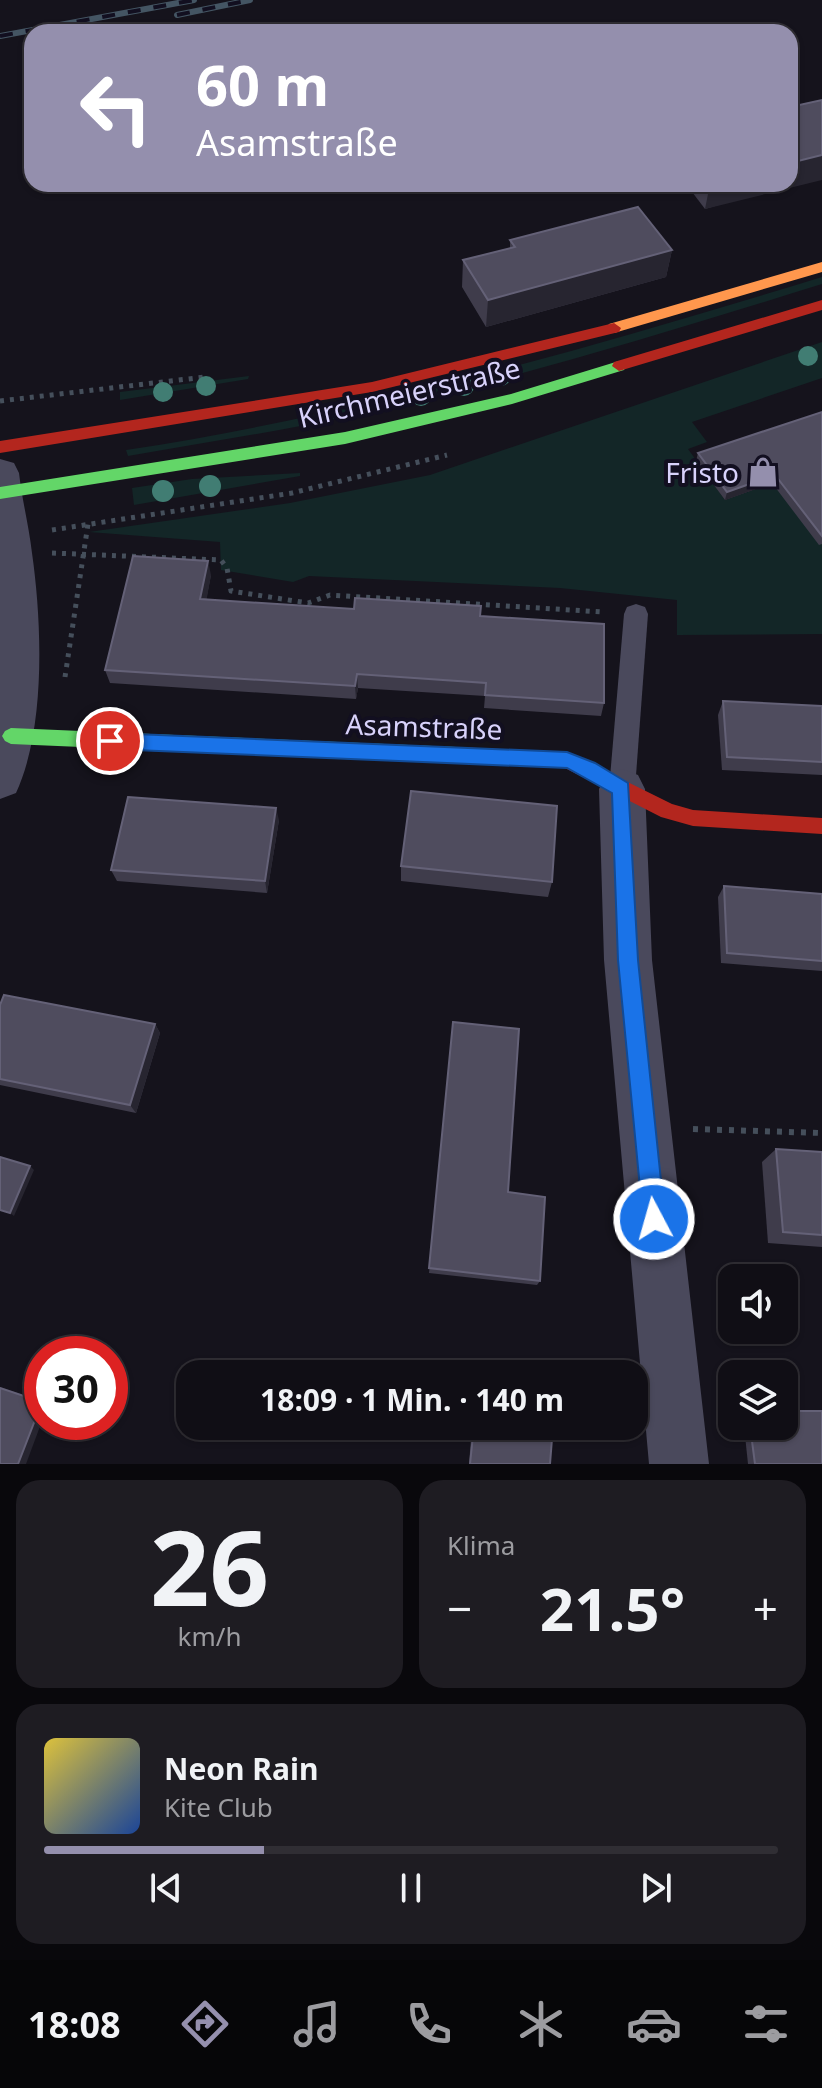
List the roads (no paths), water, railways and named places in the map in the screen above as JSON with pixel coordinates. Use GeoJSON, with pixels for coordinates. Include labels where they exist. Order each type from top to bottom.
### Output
{"type":"FeatureCollection","features":[{"type":"Feature","properties":{"kind":"main road","name":"Kirchmeierstraße"},"geometry":{"type":"LineString","coordinates":[[0,447],[291,403],[396,382],[541,349],[822,267]]}},
{"type":"Feature","properties":{"kind":"main road","name":"Kirchmeierstraße"},"geometry":{"type":"LineString","coordinates":[[0,486],[345,438],[512,399],[822,305]]}},
{"type":"Feature","properties":{"kind":"main road","name":"Asamstraße"},"geometry":{"type":"LineString","coordinates":[[11,736],[567,760],[668,811],[693,818],[822,826]]}},
{"type":"Feature","properties":{"kind":"street"},"geometry":{"type":"LineString","coordinates":[[0,486],[12,552],[19,653],[11,736],[0,779]]}},
{"type":"Feature","properties":{"kind":"street"},"geometry":{"type":"LineString","coordinates":[[622,789],[628,960],[679,1464]]}},
{"type":"Feature","properties":{"kind":"lane"},"geometry":{"type":"LineString","coordinates":[[622,789],[636,614]]}},
{"type":"Feature","properties":{"kind":"railway"},"geometry":{"type":"LineString","coordinates":[[65,24],[194,0]]}},
{"type":"Feature","properties":{"kind":"railway"},"geometry":{"type":"LineString","coordinates":[[177,15],[250,0]]}},
{"type":"Feature","properties":{"kind":"railway"},"geometry":{"type":"LineString","coordinates":[[0,36],[24,32]]}},
{"type":"Feature","properties":{"kind":"place","name":"Fristo"},"geometry":{"type":"Point","coordinates":[763,472]}}]}
